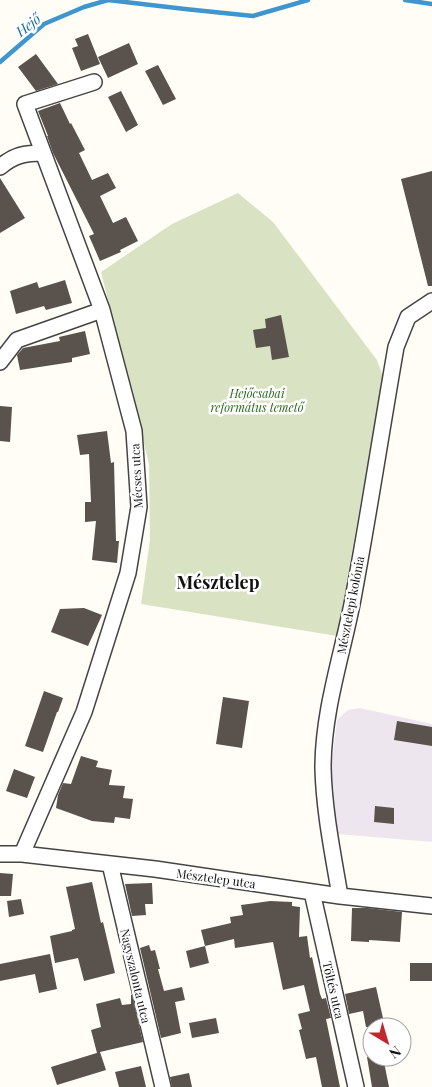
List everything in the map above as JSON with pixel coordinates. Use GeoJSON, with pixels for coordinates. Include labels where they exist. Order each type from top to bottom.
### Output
{"type":"FeatureCollection","features":[{"type":"Feature","properties":{"kind":"street","name":"Mécses utca"},"geometry":{"type":"LineString","coordinates":[[22,854],[84,712],[128,573],[140,508],[134,431],[102,310],[25,104],[94,82]]}},
{"type":"Feature","properties":{"kind":"street"},"geometry":{"type":"LineString","coordinates":[[5,163],[27,153],[44,153]]}},
{"type":"Feature","properties":{"kind":"street","name":"Mésztelepi kolónia"},"geometry":{"type":"LineString","coordinates":[[340,896],[325,797],[324,768],[325,740],[334,680],[353,596],[396,347],[408,317],[432,301]]}},
{"type":"Feature","properties":{"kind":"street"},"geometry":{"type":"LineString","coordinates":[[0,362],[17,340],[102,310]]}},
{"type":"Feature","properties":{"kind":"street","name":"Mésztelep utca"},"geometry":{"type":"LineString","coordinates":[[0,854],[22,854],[155,869],[340,896],[432,906]]}},
{"type":"Feature","properties":{"kind":"street","name":"Nagyszalonta utca"},"geometry":{"type":"LineString","coordinates":[[110,864],[163,1087]]}},
{"type":"Feature","properties":{"kind":"street","name":"Töltés utca"},"geometry":{"type":"LineString","coordinates":[[312,892],[356,1087]]}},
{"type":"Feature","properties":{"kind":"shaded area"},"geometry":{"type":"Polygon","coordinates":[[[360,708],[432,724],[432,842],[338,834],[330,780],[337,720],[348,710],[360,708]]]}},
{"type":"Feature","properties":{"kind":"green space","name":"Hejőcsabai református temető"},"geometry":{"type":"Polygon","coordinates":[[[238,193],[273,222],[377,360],[383,377],[337,636],[141,604],[150,540],[149,464],[101,272],[172,224],[238,193]]]}},
{"type":"Feature","properties":{"kind":"building"},"geometry":{"type":"Polygon","coordinates":[[[88,34],[100,64],[81,71],[72,48],[78,46],[75,39],[88,34]]]}},
{"type":"Feature","properties":{"kind":"building"},"geometry":{"type":"Polygon","coordinates":[[[129,43],[138,64],[108,78],[98,57],[129,43]]]}},
{"type":"Feature","properties":{"kind":"building"},"geometry":{"type":"Polygon","coordinates":[[[36,54],[58,84],[36,91],[18,67],[36,54]]]}},
{"type":"Feature","properties":{"kind":"building"},"geometry":{"type":"Polygon","coordinates":[[[158,65],[176,99],[163,105],[145,71],[158,65]]]}},
{"type":"Feature","properties":{"kind":"building"},"geometry":{"type":"Polygon","coordinates":[[[121,91],[138,125],[126,132],[108,97],[121,91]]]}},
{"type":"Feature","properties":{"kind":"building"},"geometry":{"type":"Polygon","coordinates":[[[60,103],[85,150],[79,153],[92,180],[108,173],[116,188],[100,196],[113,223],[126,217],[138,241],[120,250],[121,252],[100,261],[89,236],[94,234],[53,153],[38,111],[60,103]]]}},
{"type":"Feature","properties":{"kind":"building"},"geometry":{"type":"Polygon","coordinates":[[[432,171],[432,286],[428,286],[401,179],[432,171]]]}},
{"type":"Feature","properties":{"kind":"building"},"geometry":{"type":"Polygon","coordinates":[[[0,178],[25,218],[0,233],[0,178]]]}},
{"type":"Feature","properties":{"kind":"building"},"geometry":{"type":"Polygon","coordinates":[[[65,280],[72,303],[46,310],[44,306],[16,314],[10,291],[37,282],[39,288],[65,280]]]}},
{"type":"Feature","properties":{"kind":"building"},"geometry":{"type":"Polygon","coordinates":[[[281,315],[289,357],[272,360],[270,346],[256,348],[253,330],[266,328],[265,319],[281,315]]]}},
{"type":"Feature","properties":{"kind":"building"},"geometry":{"type":"Polygon","coordinates":[[[85,331],[90,354],[72,358],[72,362],[20,370],[17,355],[23,348],[60,341],[59,337],[85,331]]]}},
{"type":"Feature","properties":{"kind":"building"},"geometry":{"type":"Polygon","coordinates":[[[0,406],[12,407],[10,442],[0,441],[0,406]]]}},
{"type":"Feature","properties":{"kind":"building"},"geometry":{"type":"Polygon","coordinates":[[[107,431],[111,463],[114,462],[116,541],[119,541],[117,563],[92,560],[96,521],[85,522],[85,502],[91,502],[89,454],[80,455],[77,435],[107,431]]]}},
{"type":"Feature","properties":{"kind":"building"},"geometry":{"type":"Polygon","coordinates":[[[84,608],[102,615],[88,646],[51,632],[60,609],[84,608]]]}},
{"type":"Feature","properties":{"kind":"building"},"geometry":{"type":"Polygon","coordinates":[[[44,691],[63,698],[43,752],[25,746],[44,691]]]}},
{"type":"Feature","properties":{"kind":"building"},"geometry":{"type":"Polygon","coordinates":[[[223,697],[249,701],[242,748],[216,744],[223,697]]]}},
{"type":"Feature","properties":{"kind":"building"},"geometry":{"type":"Polygon","coordinates":[[[397,721],[432,727],[432,746],[394,740],[397,721]]]}},
{"type":"Feature","properties":{"kind":"building"},"geometry":{"type":"Polygon","coordinates":[[[81,756],[98,761],[96,767],[112,770],[109,785],[125,786],[123,798],[133,799],[130,819],[115,817],[114,823],[92,821],[56,808],[58,795],[63,783],[71,784],[81,756]]]}},
{"type":"Feature","properties":{"kind":"building"},"geometry":{"type":"Polygon","coordinates":[[[14,769],[35,777],[27,798],[6,791],[14,769]]]}},
{"type":"Feature","properties":{"kind":"building"},"geometry":{"type":"Polygon","coordinates":[[[375,806],[394,808],[394,824],[374,822],[375,806]]]}},
{"type":"Feature","properties":{"kind":"building"},"geometry":{"type":"Polygon","coordinates":[[[0,873],[13,874],[11,896],[0,896],[0,873]]]}},
{"type":"Feature","properties":{"kind":"building"},"geometry":{"type":"Polygon","coordinates":[[[92,882],[115,973],[84,981],[78,958],[55,963],[50,936],[75,929],[66,887],[92,882]]]}},
{"type":"Feature","properties":{"kind":"building"},"geometry":{"type":"Polygon","coordinates":[[[152,883],[153,904],[145,904],[146,915],[132,916],[125,884],[152,883]]]}},
{"type":"Feature","properties":{"kind":"building"},"geometry":{"type":"Polygon","coordinates":[[[21,899],[24,914],[9,917],[7,901],[21,899]]]}},
{"type":"Feature","properties":{"kind":"building"},"geometry":{"type":"Polygon","coordinates":[[[270,901],[292,902],[292,906],[300,907],[299,937],[307,936],[310,958],[312,957],[320,994],[322,999],[326,998],[331,1018],[326,1019],[340,1087],[322,1087],[316,1057],[306,1059],[299,1030],[302,1029],[298,1014],[310,1011],[304,985],[283,990],[273,942],[235,948],[234,939],[205,946],[201,930],[231,923],[230,917],[243,915],[241,905],[270,901]]]}},
{"type":"Feature","properties":{"kind":"building"},"geometry":{"type":"Polygon","coordinates":[[[352,908],[402,912],[400,942],[351,941],[352,908]]]}},
{"type":"Feature","properties":{"kind":"building"},"geometry":{"type":"Polygon","coordinates":[[[149,945],[151,951],[155,950],[164,991],[182,987],[185,1000],[175,1002],[181,1033],[161,1038],[140,948],[149,945]]]}},
{"type":"Feature","properties":{"kind":"building"},"geometry":{"type":"Polygon","coordinates":[[[205,946],[209,963],[190,968],[186,951],[205,946]]]}},
{"type":"Feature","properties":{"kind":"building"},"geometry":{"type":"Polygon","coordinates":[[[50,954],[57,989],[39,993],[35,974],[0,981],[0,964],[50,954]]]}},
{"type":"Feature","properties":{"kind":"building"},"geometry":{"type":"Polygon","coordinates":[[[410,963],[432,963],[432,981],[410,981],[410,963]]]}},
{"type":"Feature","properties":{"kind":"building"},"geometry":{"type":"Polygon","coordinates":[[[376,987],[383,1017],[364,1017],[363,1011],[349,1014],[345,994],[376,987]]]}},
{"type":"Feature","properties":{"kind":"building"},"geometry":{"type":"Polygon","coordinates":[[[132,995],[143,1042],[100,1052],[106,1070],[57,1085],[51,1067],[97,1053],[91,1030],[101,1027],[96,1004],[120,998],[122,1005],[131,1004],[132,995]]]}},
{"type":"Feature","properties":{"kind":"building"},"geometry":{"type":"Polygon","coordinates":[[[216,1018],[219,1033],[192,1038],[189,1023],[216,1018]]]}},
{"type":"Feature","properties":{"kind":"building"},"geometry":{"type":"Polygon","coordinates":[[[141,1066],[146,1087],[119,1087],[115,1072],[141,1066]]]}},
{"type":"Feature","properties":{"kind":"building"},"geometry":{"type":"Polygon","coordinates":[[[369,1067],[385,1067],[389,1087],[372,1087],[369,1067]]]}},
{"type":"Feature","properties":{"kind":"building"},"geometry":{"type":"Polygon","coordinates":[[[189,1073],[192,1087],[172,1087],[170,1077],[189,1073]]]}},
{"type":"Feature","properties":{"kind":"waterway","name":"Hejő"},"geometry":{"type":"LineString","coordinates":[[0,62],[44,24],[84,7],[108,0],[253,16],[308,0]]}},
{"type":"Feature","properties":{"kind":"waterway","name":"Hejő"},"geometry":{"type":"LineString","coordinates":[[405,0],[432,4]]}},
{"type":"Feature","properties":{"kind":"district","name":"Mésztelep"},"geometry":{"type":"Point","coordinates":[218,582]}}]}
